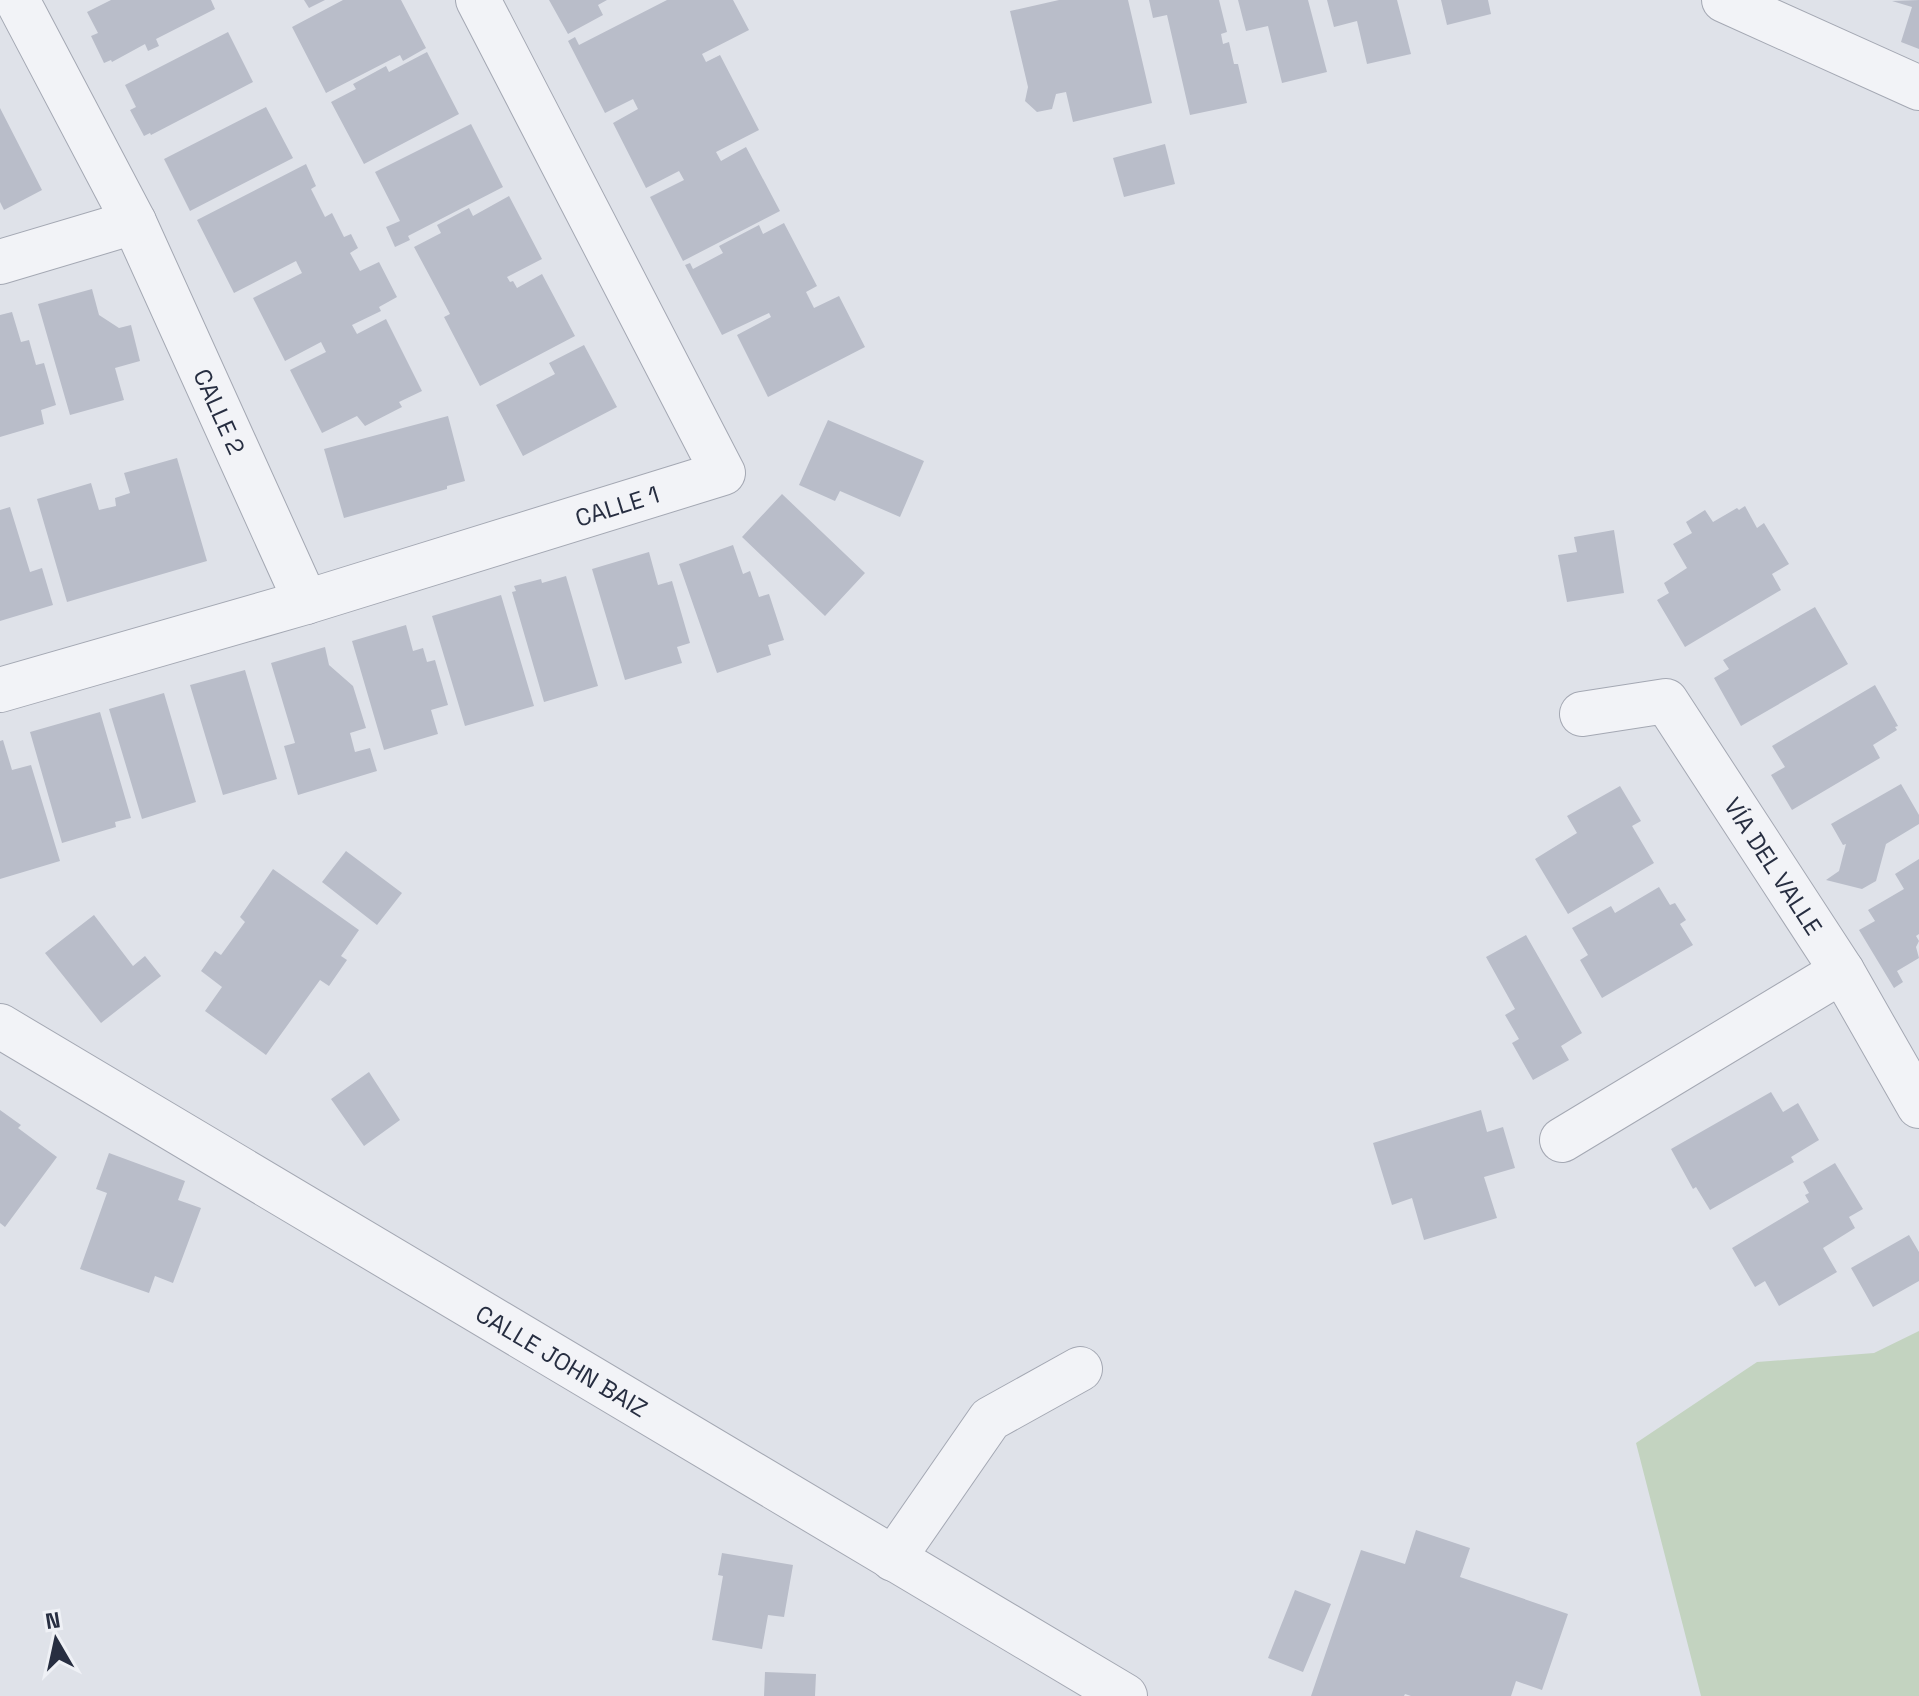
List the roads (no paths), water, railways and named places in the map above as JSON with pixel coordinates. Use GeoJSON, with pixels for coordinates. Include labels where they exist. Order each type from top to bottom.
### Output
{"type":"FeatureCollection","features":[{"type":"Feature","properties":{"kind":"street","name":"CALLE 2"},"geometry":{"type":"LineString","coordinates":[[17,0],[134,222],[306,602]]}},
{"type":"Feature","properties":{"kind":"street","name":"CALLE 1"},"geometry":{"type":"LineString","coordinates":[[0,690],[306,602],[723,473],[478,0]]}},
{"type":"Feature","properties":{"kind":"street"},"geometry":{"type":"LineString","coordinates":[[1724,0],[1919,88]]}},
{"type":"Feature","properties":{"kind":"street"},"geometry":{"type":"LineString","coordinates":[[0,262],[134,222]]}},
{"type":"Feature","properties":{"kind":"street","name":"VÍA DEL VALLE"},"geometry":{"type":"LineString","coordinates":[[1582,714],[1666,701],[1842,971],[1919,1106]]}},
{"type":"Feature","properties":{"kind":"street"},"geometry":{"type":"LineString","coordinates":[[1562,1140],[1842,971]]}},
{"type":"Feature","properties":{"kind":"street","name":"CALLE JOHN BAIZ"},"geometry":{"type":"LineString","coordinates":[[0,1026],[1125,1696]]}},
{"type":"Feature","properties":{"kind":"street"},"geometry":{"type":"LineString","coordinates":[[893,1559],[990,1419],[1080,1369]]}}]}
